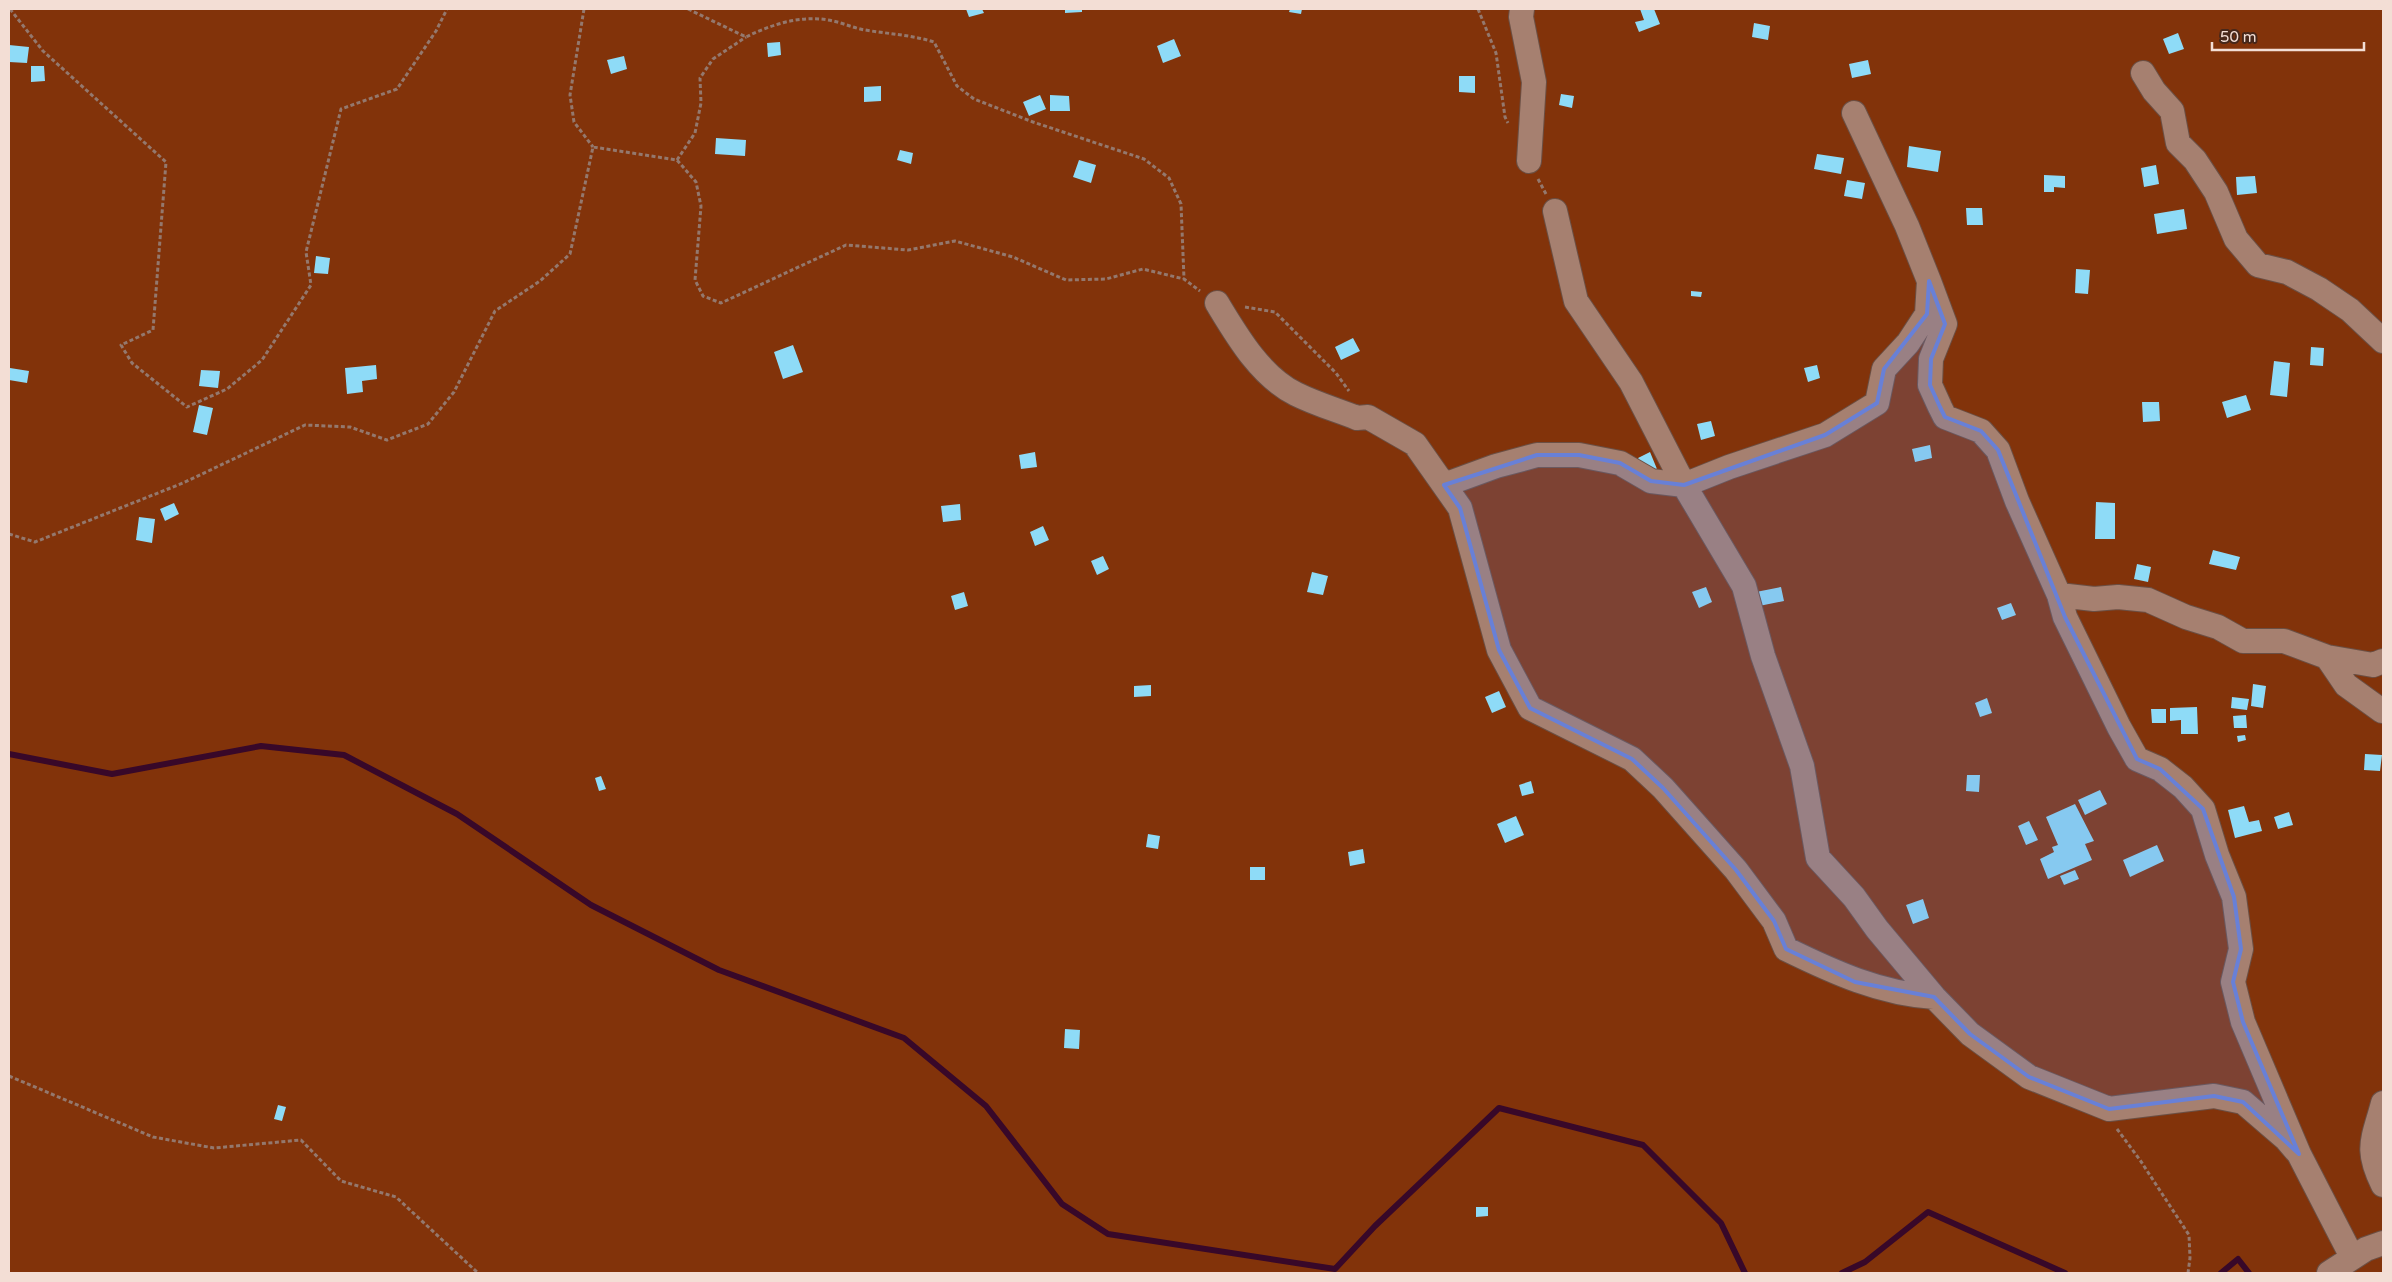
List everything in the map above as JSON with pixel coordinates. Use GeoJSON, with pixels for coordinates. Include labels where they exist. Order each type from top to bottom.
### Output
{"type":"FeatureCollection","features":[{"type":"Feature","properties":{"kind":"street"},"geometry":{"type":"LineString","coordinates":[[1522,9],[1521,17],[1534,82],[1529,161]]}},
{"type":"Feature","properties":{"kind":"street"},"geometry":{"type":"LineString","coordinates":[[2143,73],[2154,91],[2172,110],[2178,143],[2195,160],[2216,192],[2236,239],[2258,265],[2287,272],[2319,289],[2350,310],[2383,342]]}},
{"type":"Feature","properties":{"kind":"street"},"geometry":{"type":"LineString","coordinates":[[1854,113],[1907,226],[1945,324],[1931,359],[1930,385],[1945,417],[1980,431],[1998,450],[2059,594],[2065,617],[2119,728],[2137,760],[2160,769],[2183,787],[2203,808],[2217,854],[2234,897],[2241,948],[2233,982],[2243,1022],[2298,1154],[2352,1258]]}},
{"type":"Feature","properties":{"kind":"street"},"geometry":{"type":"LineString","coordinates":[[1555,211],[1576,301],[1631,382],[1684,485],[1744,586],[1763,656],[1802,766],[1818,858],[1854,897],[1877,929],[1934,997],[1970,1034],[2028,1077],[2109,1109],[2214,1096],[2243,1102],[2286,1139],[2298,1154]]}},
{"type":"Feature","properties":{"kind":"street"},"geometry":{"type":"LineString","coordinates":[[1444,486],[1496,466],[1537,455],[1579,455],[1620,463],[1650,481],[1684,485],[1729,467],[1825,435],[1876,403],[1884,369],[1908,343],[1928,314],[1929,281]]}},
{"type":"Feature","properties":{"kind":"street"},"geometry":{"type":"LineString","coordinates":[[1217,303],[1235,333],[1268,375],[1296,394],[1357,418],[1368,417],[1415,444],[1460,508],[1499,650],[1530,708],[1632,759],[1663,788],[1736,870],[1774,921],[1786,949],[1855,982],[1916,996],[1934,997]]}},
{"type":"Feature","properties":{"kind":"street"},"geometry":{"type":"LineString","coordinates":[[2059,594],[2094,599],[2118,596],[2148,600],[2186,617],[2218,627],[2243,641],[2284,641],[2327,657],[2373,665],[2383,661]]}},
{"type":"Feature","properties":{"kind":"street"},"geometry":{"type":"LineString","coordinates":[[2327,657],[2346,685],[2382,711]]}},
{"type":"Feature","properties":{"kind":"street"},"geometry":{"type":"LineString","coordinates":[[2383,1103],[2371,1146],[2373,1163],[2383,1185]]}},
{"type":"Feature","properties":{"kind":"street"},"geometry":{"type":"LineString","coordinates":[[2328,1273],[2366,1249],[2383,1243]]}},
{"type":"Feature","properties":{"kind":"path"},"geometry":{"type":"LineString","coordinates":[[10,9],[43,51],[166,162],[153,330],[121,345],[132,363],[188,407],[227,389],[262,360],[311,285],[306,252],[341,109],[397,89],[436,31],[447,9]]}},
{"type":"Feature","properties":{"kind":"path"},"geometry":{"type":"LineString","coordinates":[[584,9],[570,95],[574,122],[593,147],[677,160],[696,182],[701,206],[695,280],[703,296],[721,303],[846,245],[908,250],[955,241],[1013,258],[1066,280],[1106,279],[1143,269],[1184,279],[1217,303],[1275,312],[1336,373],[1368,417]]}},
{"type":"Feature","properties":{"kind":"path"},"geometry":{"type":"LineString","coordinates":[[688,9],[746,38]]}},
{"type":"Feature","properties":{"kind":"path"},"geometry":{"type":"LineString","coordinates":[[677,160],[695,133],[701,103],[700,78],[713,59],[762,29],[795,20],[827,20],[864,30],[918,37],[934,42],[957,86],[974,99],[1033,122],[1144,159],[1169,178],[1181,204],[1184,279]]}},
{"type":"Feature","properties":{"kind":"path"},"geometry":{"type":"LineString","coordinates":[[9,534],[35,542],[192,479],[305,425],[350,427],[387,440],[428,424],[454,392],[495,311],[540,281],[570,254],[593,147]]}},
{"type":"Feature","properties":{"kind":"path"},"geometry":{"type":"LineString","coordinates":[[9,1076],[153,1137],[214,1148],[301,1140],[341,1181],[396,1197],[478,1273]]}},
{"type":"Feature","properties":{"kind":"path"},"geometry":{"type":"LineString","coordinates":[[2109,1109],[2119,1134],[2140,1160],[2189,1235],[2190,1258],[2188,1273]]}},
{"type":"Feature","properties":{"kind":"highlighted area"},"geometry":{"type":"Polygon","coordinates":[[[1929,281],[1945,324],[1931,359],[1930,385],[1945,417],[1981,431],[1998,450],[2065,617],[2137,759],[2160,769],[2203,809],[2234,897],[2241,949],[2233,982],[2243,1022],[2299,1154],[2243,1102],[2214,1096],[2109,1109],[2029,1077],[1970,1034],[1934,997],[1855,982],[1786,949],[1774,921],[1736,870],[1663,788],[1632,759],[1530,708],[1499,650],[1460,508],[1444,485],[1537,455],[1579,455],[1620,463],[1651,481],[1684,485],[1825,435],[1877,403],[1884,369],[1927,314],[1929,281]]]}},
{"type":"Feature","properties":{"kind":"shaded area"},"geometry":{"type":"Polygon","coordinates":[[[9,9],[2383,9],[2383,1273],[9,1273],[9,9]]]}},
{"type":"Feature","properties":{"kind":"building"},"geometry":{"type":"Polygon","coordinates":[[[966,9],[982,9],[984,13],[969,17],[966,9]]]}},
{"type":"Feature","properties":{"kind":"building"},"geometry":{"type":"Polygon","coordinates":[[[1065,9],[1082,9],[1082,12],[1065,13],[1065,9]]]}},
{"type":"Feature","properties":{"kind":"building"},"geometry":{"type":"Polygon","coordinates":[[[1290,9],[1302,9],[1301,14],[1289,12],[1290,9]]]}},
{"type":"Feature","properties":{"kind":"building"},"geometry":{"type":"Polygon","coordinates":[[[1640,9],[1654,9],[1660,24],[1639,32],[1635,22],[1644,20],[1640,9]]]}},
{"type":"Feature","properties":{"kind":"building"},"geometry":{"type":"Polygon","coordinates":[[[1754,23],[1770,26],[1768,40],[1752,37],[1754,23]]]}},
{"type":"Feature","properties":{"kind":"building"},"geometry":{"type":"Polygon","coordinates":[[[2178,33],[2184,49],[2169,54],[2163,39],[2178,33]]]}},
{"type":"Feature","properties":{"kind":"building"},"geometry":{"type":"Polygon","coordinates":[[[1174,39],[1181,56],[1163,63],[1157,46],[1174,39]]]}},
{"type":"Feature","properties":{"kind":"building"},"geometry":{"type":"Polygon","coordinates":[[[780,42],[781,55],[768,57],[767,43],[780,42]]]}},
{"type":"Feature","properties":{"kind":"building"},"geometry":{"type":"Polygon","coordinates":[[[9,45],[29,47],[27,63],[9,62],[9,45]]]}},
{"type":"Feature","properties":{"kind":"building"},"geometry":{"type":"Polygon","coordinates":[[[624,56],[627,69],[611,74],[607,60],[624,56]]]}},
{"type":"Feature","properties":{"kind":"building"},"geometry":{"type":"Polygon","coordinates":[[[1868,60],[1871,74],[1852,78],[1849,64],[1868,60]]]}},
{"type":"Feature","properties":{"kind":"building"},"geometry":{"type":"Polygon","coordinates":[[[31,66],[44,66],[45,81],[31,82],[31,66]]]}},
{"type":"Feature","properties":{"kind":"building"},"geometry":{"type":"Polygon","coordinates":[[[1459,76],[1475,76],[1475,93],[1459,92],[1459,76]]]}},
{"type":"Feature","properties":{"kind":"building"},"geometry":{"type":"Polygon","coordinates":[[[881,86],[881,101],[864,102],[864,87],[881,86]]]}},
{"type":"Feature","properties":{"kind":"building"},"geometry":{"type":"Polygon","coordinates":[[[1561,94],[1574,96],[1572,108],[1559,105],[1561,94]]]}},
{"type":"Feature","properties":{"kind":"building"},"geometry":{"type":"Polygon","coordinates":[[[1040,95],[1046,109],[1029,116],[1023,102],[1040,95]]]}},
{"type":"Feature","properties":{"kind":"building"},"geometry":{"type":"Polygon","coordinates":[[[1050,95],[1069,96],[1070,111],[1050,111],[1050,95]]]}},
{"type":"Feature","properties":{"kind":"building"},"geometry":{"type":"Polygon","coordinates":[[[716,138],[746,140],[745,156],[715,154],[716,138]]]}},
{"type":"Feature","properties":{"kind":"building"},"geometry":{"type":"Polygon","coordinates":[[[1909,146],[1941,151],[1938,172],[1907,167],[1909,146]]]}},
{"type":"Feature","properties":{"kind":"building"},"geometry":{"type":"Polygon","coordinates":[[[900,150],[913,153],[911,164],[897,160],[900,150]]]}},
{"type":"Feature","properties":{"kind":"building"},"geometry":{"type":"Polygon","coordinates":[[[1817,154],[1844,158],[1841,174],[1814,169],[1817,154]]]}},
{"type":"Feature","properties":{"kind":"building"},"geometry":{"type":"Polygon","coordinates":[[[1079,160],[1096,165],[1091,183],[1073,177],[1079,160]]]}},
{"type":"Feature","properties":{"kind":"building"},"geometry":{"type":"Polygon","coordinates":[[[2156,165],[2159,184],[2144,187],[2141,168],[2156,165]]]}},
{"type":"Feature","properties":{"kind":"building"},"geometry":{"type":"Polygon","coordinates":[[[2044,175],[2065,176],[2065,188],[2054,187],[2054,192],[2044,192],[2044,175]]]}},
{"type":"Feature","properties":{"kind":"building"},"geometry":{"type":"Polygon","coordinates":[[[2255,176],[2257,193],[2237,195],[2236,177],[2255,176]]]}},
{"type":"Feature","properties":{"kind":"building"},"geometry":{"type":"Polygon","coordinates":[[[1847,180],[1865,183],[1862,199],[1844,196],[1847,180]]]}},
{"type":"Feature","properties":{"kind":"building"},"geometry":{"type":"Polygon","coordinates":[[[1966,208],[1982,208],[1983,225],[1967,225],[1966,208]]]}},
{"type":"Feature","properties":{"kind":"building"},"geometry":{"type":"Polygon","coordinates":[[[2184,209],[2187,229],[2157,234],[2154,214],[2184,209]]]}},
{"type":"Feature","properties":{"kind":"building"},"geometry":{"type":"Polygon","coordinates":[[[316,256],[330,258],[328,274],[314,273],[316,256]]]}},
{"type":"Feature","properties":{"kind":"building"},"geometry":{"type":"Polygon","coordinates":[[[2076,269],[2090,270],[2088,294],[2075,293],[2076,269]]]}},
{"type":"Feature","properties":{"kind":"building"},"geometry":{"type":"Polygon","coordinates":[[[1691,291],[1702,292],[1701,297],[1691,296],[1691,291]]]}},
{"type":"Feature","properties":{"kind":"building"},"geometry":{"type":"Polygon","coordinates":[[[1353,338],[1360,351],[1341,360],[1335,347],[1353,338]]]}},
{"type":"Feature","properties":{"kind":"building"},"geometry":{"type":"Polygon","coordinates":[[[793,345],[803,372],[783,379],[774,352],[793,345]]]}},
{"type":"Feature","properties":{"kind":"building"},"geometry":{"type":"Polygon","coordinates":[[[2311,347],[2324,348],[2323,366],[2310,365],[2311,347]]]}},
{"type":"Feature","properties":{"kind":"building"},"geometry":{"type":"Polygon","coordinates":[[[2274,361],[2290,363],[2287,397],[2270,395],[2274,361]]]}},
{"type":"Feature","properties":{"kind":"building"},"geometry":{"type":"Polygon","coordinates":[[[376,365],[377,379],[362,381],[363,392],[347,394],[345,368],[376,365]]]}},
{"type":"Feature","properties":{"kind":"building"},"geometry":{"type":"Polygon","coordinates":[[[1817,365],[1820,378],[1808,382],[1804,368],[1817,365]]]}},
{"type":"Feature","properties":{"kind":"building"},"geometry":{"type":"Polygon","coordinates":[[[10,368],[29,371],[27,383],[9,380],[10,368]]]}},
{"type":"Feature","properties":{"kind":"building"},"geometry":{"type":"Polygon","coordinates":[[[201,370],[220,371],[218,388],[199,386],[201,370]]]}},
{"type":"Feature","properties":{"kind":"building"},"geometry":{"type":"Polygon","coordinates":[[[2246,395],[2251,410],[2227,418],[2222,402],[2246,395]]]}},
{"type":"Feature","properties":{"kind":"building"},"geometry":{"type":"Polygon","coordinates":[[[2142,402],[2159,402],[2160,421],[2143,422],[2142,402]]]}},
{"type":"Feature","properties":{"kind":"building"},"geometry":{"type":"Polygon","coordinates":[[[199,405],[213,408],[207,435],[193,432],[199,405]]]}},
{"type":"Feature","properties":{"kind":"building"},"geometry":{"type":"Polygon","coordinates":[[[1711,421],[1715,436],[1701,440],[1697,424],[1711,421]]]}},
{"type":"Feature","properties":{"kind":"building"},"geometry":{"type":"Polygon","coordinates":[[[1930,445],[1932,458],[1915,462],[1912,449],[1930,445]]]}},
{"type":"Feature","properties":{"kind":"building"},"geometry":{"type":"Polygon","coordinates":[[[1035,452],[1037,467],[1021,469],[1019,455],[1035,452]]]}},
{"type":"Feature","properties":{"kind":"building"},"geometry":{"type":"Polygon","coordinates":[[[1650,452],[1657,469],[1646,474],[1638,458],[1650,452]]]}},
{"type":"Feature","properties":{"kind":"building"},"geometry":{"type":"Polygon","coordinates":[[[2096,502],[2115,503],[2115,539],[2095,539],[2096,502]]]}},
{"type":"Feature","properties":{"kind":"building"},"geometry":{"type":"Polygon","coordinates":[[[174,503],[179,514],[165,521],[160,509],[174,503]]]}},
{"type":"Feature","properties":{"kind":"building"},"geometry":{"type":"Polygon","coordinates":[[[960,504],[961,520],[943,522],[941,506],[960,504]]]}},
{"type":"Feature","properties":{"kind":"building"},"geometry":{"type":"Polygon","coordinates":[[[139,517],[155,519],[152,543],[136,540],[139,517]]]}},
{"type":"Feature","properties":{"kind":"building"},"geometry":{"type":"Polygon","coordinates":[[[1043,526],[1049,540],[1035,546],[1030,532],[1043,526]]]}},
{"type":"Feature","properties":{"kind":"building"},"geometry":{"type":"Polygon","coordinates":[[[2213,550],[2240,557],[2236,570],[2209,564],[2213,550]]]}},
{"type":"Feature","properties":{"kind":"building"},"geometry":{"type":"Polygon","coordinates":[[[1103,556],[1109,569],[1097,575],[1091,561],[1103,556]]]}},
{"type":"Feature","properties":{"kind":"building"},"geometry":{"type":"Polygon","coordinates":[[[2137,564],[2151,567],[2148,582],[2134,579],[2137,564]]]}},
{"type":"Feature","properties":{"kind":"building"},"geometry":{"type":"Polygon","coordinates":[[[1312,572],[1328,576],[1323,595],[1307,592],[1312,572]]]}},
{"type":"Feature","properties":{"kind":"building"},"geometry":{"type":"Polygon","coordinates":[[[1706,587],[1712,602],[1699,608],[1692,592],[1706,587]]]}},
{"type":"Feature","properties":{"kind":"building"},"geometry":{"type":"Polygon","coordinates":[[[1781,587],[1784,601],[1759,606],[1756,592],[1781,587]]]}},
{"type":"Feature","properties":{"kind":"building"},"geometry":{"type":"Polygon","coordinates":[[[964,592],[968,606],[955,610],[951,596],[964,592]]]}},
{"type":"Feature","properties":{"kind":"building"},"geometry":{"type":"Polygon","coordinates":[[[2011,603],[2016,615],[2002,620],[1997,608],[2011,603]]]}},
{"type":"Feature","properties":{"kind":"building"},"geometry":{"type":"Polygon","coordinates":[[[2253,684],[2266,686],[2263,708],[2251,706],[2253,684]]]}},
{"type":"Feature","properties":{"kind":"building"},"geometry":{"type":"Polygon","coordinates":[[[1151,685],[1151,696],[1134,697],[1134,686],[1151,685]]]}},
{"type":"Feature","properties":{"kind":"building"},"geometry":{"type":"Polygon","coordinates":[[[1499,691],[1506,707],[1492,713],[1485,697],[1499,691]]]}},
{"type":"Feature","properties":{"kind":"building"},"geometry":{"type":"Polygon","coordinates":[[[2232,697],[2249,699],[2247,710],[2231,708],[2232,697]]]}},
{"type":"Feature","properties":{"kind":"building"},"geometry":{"type":"Polygon","coordinates":[[[1987,698],[1992,713],[1980,717],[1975,703],[1987,698]]]}},
{"type":"Feature","properties":{"kind":"building"},"geometry":{"type":"Polygon","coordinates":[[[2197,707],[2198,734],[2181,734],[2181,720],[2170,721],[2170,708],[2197,707]]]}},
{"type":"Feature","properties":{"kind":"building"},"geometry":{"type":"Polygon","coordinates":[[[2151,709],[2166,709],[2166,723],[2152,723],[2151,709]]]}},
{"type":"Feature","properties":{"kind":"building"},"geometry":{"type":"Polygon","coordinates":[[[2246,715],[2247,728],[2234,728],[2233,716],[2246,715]]]}},
{"type":"Feature","properties":{"kind":"building"},"geometry":{"type":"Polygon","coordinates":[[[2245,735],[2246,740],[2238,742],[2237,736],[2245,735]]]}},
{"type":"Feature","properties":{"kind":"building"},"geometry":{"type":"Polygon","coordinates":[[[2365,754],[2382,755],[2380,771],[2364,770],[2365,754]]]}},
{"type":"Feature","properties":{"kind":"building"},"geometry":{"type":"Polygon","coordinates":[[[1967,775],[1980,775],[1979,792],[1966,791],[1967,775]]]}},
{"type":"Feature","properties":{"kind":"building"},"geometry":{"type":"Polygon","coordinates":[[[601,776],[606,789],[599,791],[595,778],[601,776]]]}},
{"type":"Feature","properties":{"kind":"building"},"geometry":{"type":"Polygon","coordinates":[[[1531,781],[1534,793],[1522,796],[1519,785],[1531,781]]]}},
{"type":"Feature","properties":{"kind":"building"},"geometry":{"type":"Polygon","coordinates":[[[2100,790],[2107,804],[2085,815],[2078,800],[2100,790]]]}},
{"type":"Feature","properties":{"kind":"building"},"geometry":{"type":"Polygon","coordinates":[[[2075,804],[2094,841],[2085,844],[2092,860],[2048,879],[2040,859],[2054,852],[2052,847],[2058,845],[2046,817],[2075,804]]]}},
{"type":"Feature","properties":{"kind":"building"},"geometry":{"type":"Polygon","coordinates":[[[2244,806],[2249,822],[2259,820],[2262,831],[2235,838],[2228,810],[2244,806]]]}},
{"type":"Feature","properties":{"kind":"building"},"geometry":{"type":"Polygon","coordinates":[[[2289,812],[2293,825],[2278,829],[2274,817],[2289,812]]]}},
{"type":"Feature","properties":{"kind":"building"},"geometry":{"type":"Polygon","coordinates":[[[1516,816],[1524,835],[1505,843],[1497,824],[1516,816]]]}},
{"type":"Feature","properties":{"kind":"building"},"geometry":{"type":"Polygon","coordinates":[[[2029,821],[2038,840],[2026,845],[2018,826],[2029,821]]]}},
{"type":"Feature","properties":{"kind":"building"},"geometry":{"type":"Polygon","coordinates":[[[1148,834],[1160,836],[1158,849],[1146,847],[1148,834]]]}},
{"type":"Feature","properties":{"kind":"building"},"geometry":{"type":"Polygon","coordinates":[[[2157,845],[2164,861],[2130,877],[2123,860],[2157,845]]]}},
{"type":"Feature","properties":{"kind":"building"},"geometry":{"type":"Polygon","coordinates":[[[1363,849],[1365,863],[1350,866],[1348,852],[1363,849]]]}},
{"type":"Feature","properties":{"kind":"building"},"geometry":{"type":"Polygon","coordinates":[[[1250,867],[1265,867],[1265,880],[1250,880],[1250,867]]]}},
{"type":"Feature","properties":{"kind":"building"},"geometry":{"type":"Polygon","coordinates":[[[2075,870],[2079,879],[2064,885],[2060,876],[2075,870]]]}},
{"type":"Feature","properties":{"kind":"building"},"geometry":{"type":"Polygon","coordinates":[[[1923,899],[1929,918],[1913,924],[1906,905],[1923,899]]]}},
{"type":"Feature","properties":{"kind":"building"},"geometry":{"type":"Polygon","coordinates":[[[1065,1029],[1080,1030],[1079,1049],[1064,1048],[1065,1029]]]}},
{"type":"Feature","properties":{"kind":"building"},"geometry":{"type":"Polygon","coordinates":[[[278,1105],[286,1107],[282,1121],[274,1119],[278,1105]]]}},
{"type":"Feature","properties":{"kind":"building"},"geometry":{"type":"Polygon","coordinates":[[[1476,1207],[1488,1207],[1488,1216],[1476,1217],[1476,1207]]]}},
{"type":"Feature","properties":{"kind":"waterway"},"geometry":{"type":"LineString","coordinates":[[9,754],[112,774],[261,746],[344,755],[457,814],[591,905],[719,970],[904,1038],[986,1106],[1062,1204],[1108,1234],[1335,1269],[1375,1226],[1499,1108],[1643,1145],[1721,1223],[1745,1273]]}},
{"type":"Feature","properties":{"kind":"waterway"},"geometry":{"type":"LineString","coordinates":[[1842,1273],[1865,1262],[1928,1212],[2065,1273]]}},
{"type":"Feature","properties":{"kind":"waterway"},"geometry":{"type":"LineString","coordinates":[[2221,1273],[2238,1259],[2249,1273]]}}]}
